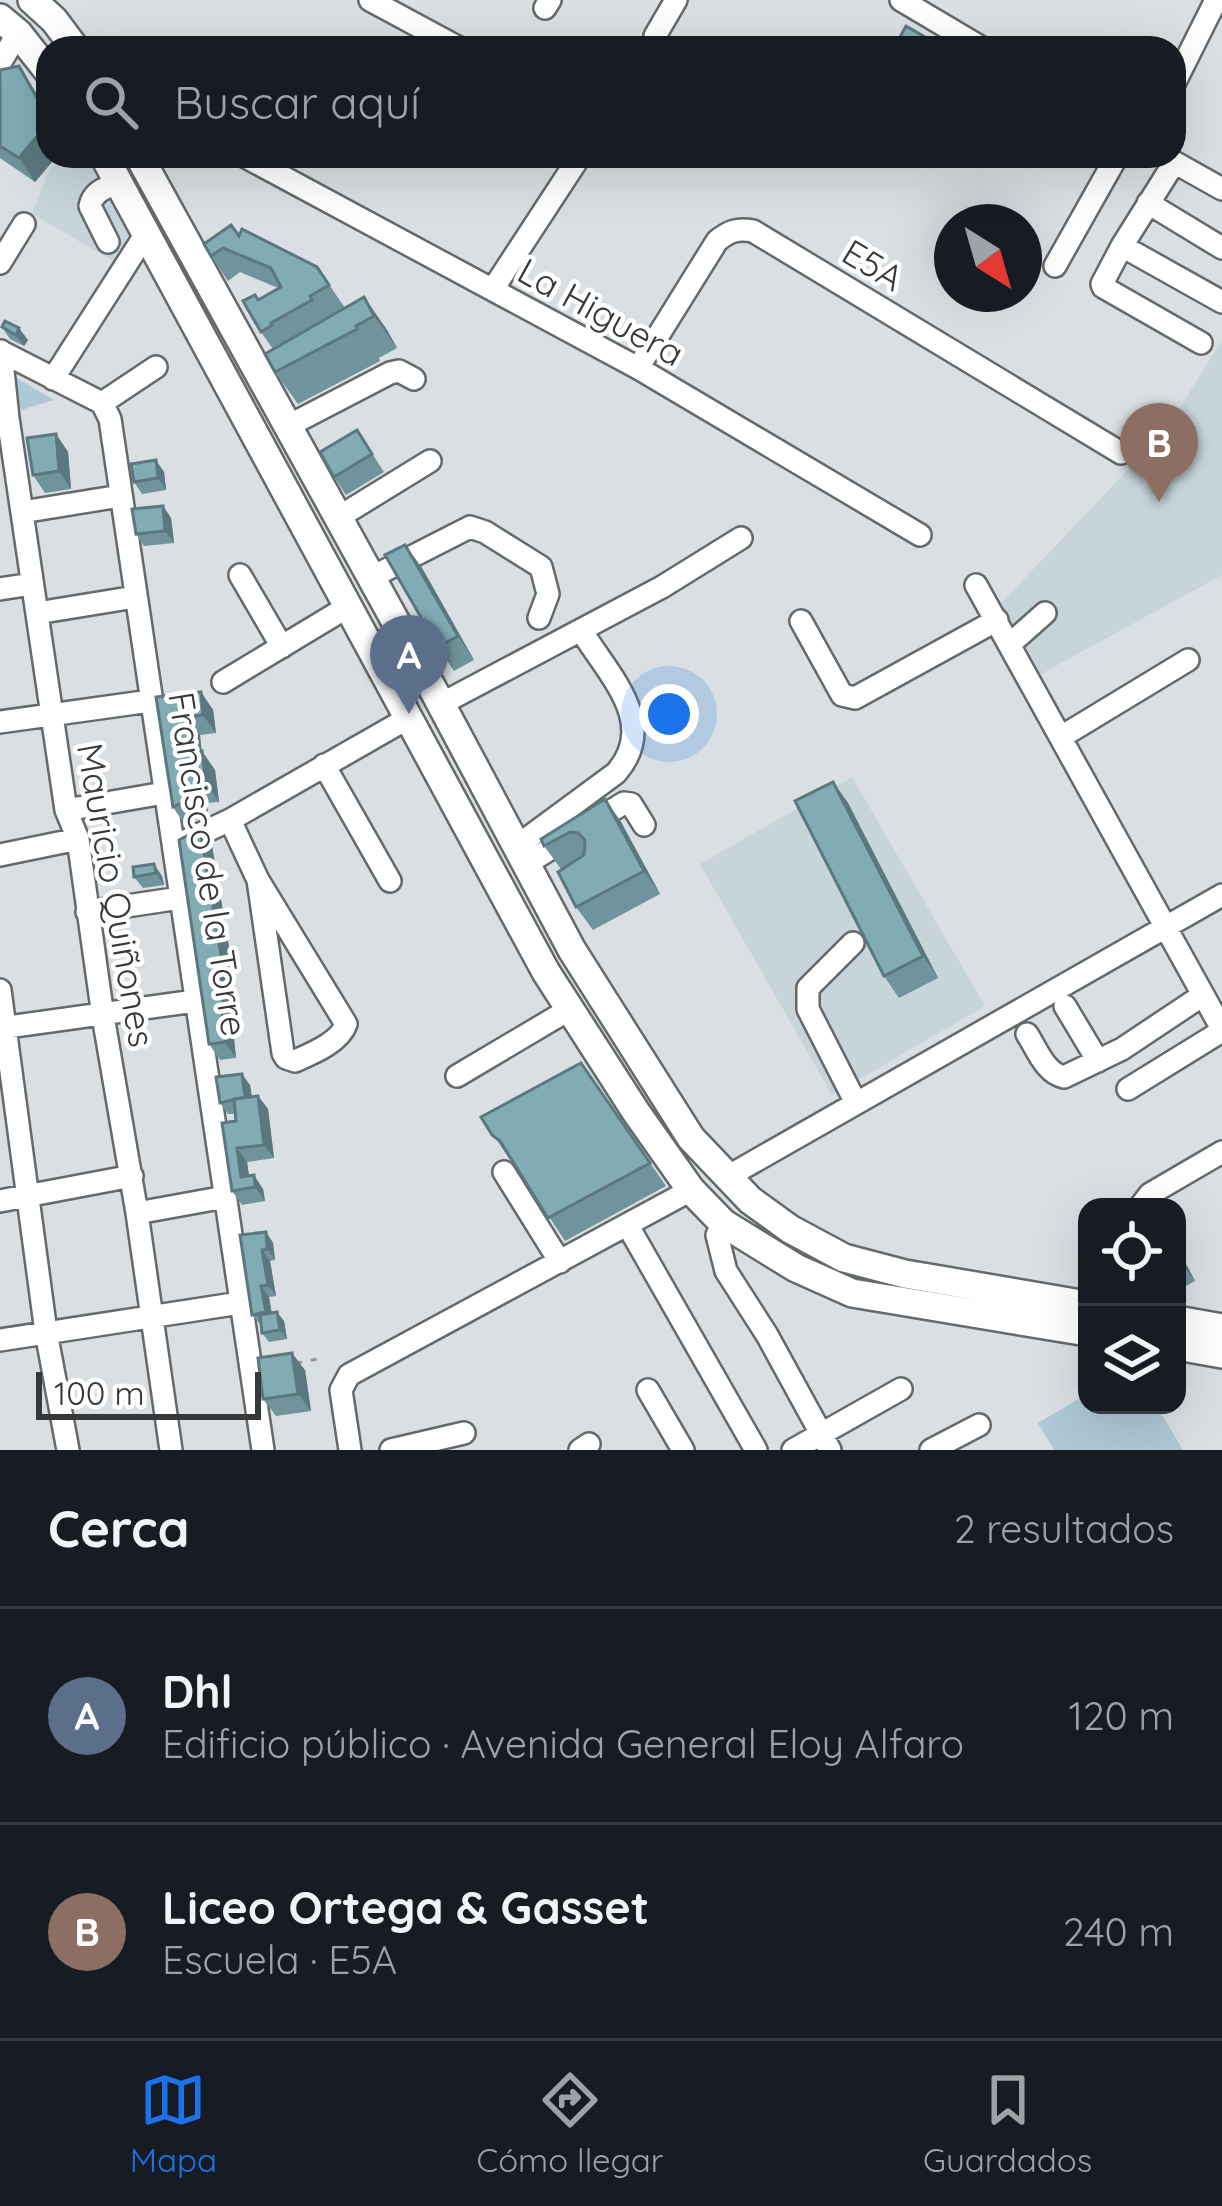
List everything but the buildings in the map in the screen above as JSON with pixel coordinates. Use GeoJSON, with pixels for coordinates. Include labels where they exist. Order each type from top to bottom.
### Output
{"type":"FeatureCollection","features":[{"type":"Feature","properties":{"kind":"main road"},"geometry":{"type":"LineString","coordinates":[[32,0],[66,36]]}},
{"type":"Feature","properties":{"kind":"main road"},"geometry":{"type":"LineString","coordinates":[[9,25],[36,57]]}},
{"type":"Feature","properties":{"kind":"main road"},"geometry":{"type":"LineString","coordinates":[[111,168],[546,972],[692,1190],[723,1223],[796,1268],[852,1293],[1078,1331]]}},
{"type":"Feature","properties":{"kind":"main road"},"geometry":{"type":"LineString","coordinates":[[153,168],[276,376],[288,426],[522,855],[554,891],[572,950],[691,1138],[750,1200],[790,1229],[844,1258],[905,1274],[1078,1303]]}},
{"type":"Feature","properties":{"kind":"main road"},"geometry":{"type":"LineString","coordinates":[[1186,1322],[1222,1328]]}},
{"type":"Feature","properties":{"kind":"main road"},"geometry":{"type":"LineString","coordinates":[[1186,1348],[1222,1354]]}},
{"type":"Feature","properties":{"kind":"street"},"geometry":{"type":"LineString","coordinates":[[370,0],[437,36]]}},
{"type":"Feature","properties":{"kind":"street"},"geometry":{"type":"LineString","coordinates":[[655,36],[676,0]]}},
{"type":"Feature","properties":{"kind":"street"},"geometry":{"type":"LineString","coordinates":[[901,0],[962,36]]}},
{"type":"Feature","properties":{"kind":"street"},"geometry":{"type":"LineString","coordinates":[[1186,60],[1216,0]]}},
{"type":"Feature","properties":{"kind":"street"},"geometry":{"type":"LineString","coordinates":[[0,63],[9,25]]}},
{"type":"Feature","properties":{"kind":"street","name":"La Higuera"},"geometry":{"type":"LineString","coordinates":[[266,168],[638,368],[920,536]]}},
{"type":"Feature","properties":{"kind":"street"},"geometry":{"type":"LineString","coordinates":[[493,289],[572,168]]}},
{"type":"Feature","properties":{"kind":"street"},"geometry":{"type":"LineString","coordinates":[[1055,266],[1110,168]]}},
{"type":"Feature","properties":{"kind":"street"},"geometry":{"type":"LineString","coordinates":[[1164,168],[1103,279],[1103,287],[1202,344]]}},
{"type":"Feature","properties":{"kind":"street"},"geometry":{"type":"LineString","coordinates":[[1183,168],[1222,188]]}},
{"type":"Feature","properties":{"kind":"street"},"geometry":{"type":"LineString","coordinates":[[108,242],[90,206],[100,190],[119,182]]}},
{"type":"Feature","properties":{"kind":"street"},"geometry":{"type":"LineString","coordinates":[[1148,203],[1222,248]]}},
{"type":"Feature","properties":{"kind":"street"},"geometry":{"type":"LineString","coordinates":[[0,263],[23,224]]}},
{"type":"Feature","properties":{"kind":"street","name":"E5A"},"geometry":{"type":"LineString","coordinates":[[638,368],[718,241],[744,229],[1121,453]]}},
{"type":"Feature","properties":{"kind":"street"},"geometry":{"type":"LineString","coordinates":[[53,379],[147,232]]}},
{"type":"Feature","properties":{"kind":"street"},"geometry":{"type":"LineString","coordinates":[[1121,246],[1222,302]]}},
{"type":"Feature","properties":{"kind":"street"},"geometry":{"type":"LineString","coordinates":[[0,351],[102,403],[156,367]]}},
{"type":"Feature","properties":{"kind":"street","name":"Mauricio Quiñones"},"geometry":{"type":"LineString","coordinates":[[0,351],[4,418],[66,810],[78,839],[132,1176],[166,1449]]}},
{"type":"Feature","properties":{"kind":"street"},"geometry":{"type":"LineString","coordinates":[[288,426],[390,373],[399,371],[414,379]]}},
{"type":"Feature","properties":{"kind":"street","name":"Francisco de la Torre"},"geometry":{"type":"LineString","coordinates":[[102,403],[110,419],[263,1450]]}},
{"type":"Feature","properties":{"kind":"street"},"geometry":{"type":"LineString","coordinates":[[339,517],[430,461]]}},
{"type":"Feature","properties":{"kind":"street"},"geometry":{"type":"LineString","coordinates":[[22,512],[120,496]]}},
{"type":"Feature","properties":{"kind":"street"},"geometry":{"type":"LineString","coordinates":[[372,577],[470,527],[541,567],[548,594],[539,618]]}},
{"type":"Feature","properties":{"kind":"street"},"geometry":{"type":"LineString","coordinates":[[441,704],[662,587],[740,538]]}},
{"type":"Feature","properties":{"kind":"street"},"geometry":{"type":"LineString","coordinates":[[239,574],[281,647]]}},
{"type":"Feature","properties":{"kind":"street"},"geometry":{"type":"LineString","coordinates":[[0,589],[32,584]]}},
{"type":"Feature","properties":{"kind":"street"},"geometry":{"type":"LineString","coordinates":[[976,585],[1222,1030],[1128,1089]]}},
{"type":"Feature","properties":{"kind":"street"},"geometry":{"type":"LineString","coordinates":[[37,613],[135,597]]}},
{"type":"Feature","properties":{"kind":"street"},"geometry":{"type":"LineString","coordinates":[[223,682],[350,606]]}},
{"type":"Feature","properties":{"kind":"street"},"geometry":{"type":"LineString","coordinates":[[1010,644],[1045,613]]}},
{"type":"Feature","properties":{"kind":"street"},"geometry":{"type":"LineString","coordinates":[[801,621],[842,695],[855,698],[997,620]]}},
{"type":"Feature","properties":{"kind":"street"},"geometry":{"type":"LineString","coordinates":[[522,855],[616,773],[632,744],[636,725],[629,706],[581,629]]}},
{"type":"Feature","properties":{"kind":"street"},"geometry":{"type":"LineString","coordinates":[[1061,737],[1188,660]]}},
{"type":"Feature","properties":{"kind":"street"},"geometry":{"type":"LineString","coordinates":[[0,722],[150,700]]}},
{"type":"Feature","properties":{"kind":"street"},"geometry":{"type":"LineString","coordinates":[[172,848],[410,717]]}},
{"type":"Feature","properties":{"kind":"street"},"geometry":{"type":"LineString","coordinates":[[324,765],[390,881]]}},
{"type":"Feature","properties":{"kind":"street"},"geometry":{"type":"LineString","coordinates":[[66,810],[164,793]]}},
{"type":"Feature","properties":{"kind":"street"},"geometry":{"type":"LineString","coordinates":[[522,855],[624,803],[631,804],[644,825]]}},
{"type":"Feature","properties":{"kind":"street"},"geometry":{"type":"LineString","coordinates":[[230,820],[258,880],[344,1018],[345,1029],[336,1039],[299,1060],[290,1060],[283,1053],[258,880]]}},
{"type":"Feature","properties":{"kind":"street"},"geometry":{"type":"LineString","coordinates":[[0,856],[78,839]]}},
{"type":"Feature","properties":{"kind":"street"},"geometry":{"type":"LineString","coordinates":[[727,1178],[1222,895]]}},
{"type":"Feature","properties":{"kind":"street"},"geometry":{"type":"LineString","coordinates":[[88,912],[180,898]]}},
{"type":"Feature","properties":{"kind":"street"},"geometry":{"type":"LineString","coordinates":[[853,943],[808,988],[808,1009],[856,1103]]}},
{"type":"Feature","properties":{"kind":"street"},"geometry":{"type":"LineString","coordinates":[[0,990],[46,1332],[68,1450]]}},
{"type":"Feature","properties":{"kind":"street"},"geometry":{"type":"LineString","coordinates":[[1027,1034],[1048,1067],[1064,1077],[1122,1049],[1203,995]]}},
{"type":"Feature","properties":{"kind":"street"},"geometry":{"type":"LineString","coordinates":[[3,1028],[195,1000]]}},
{"type":"Feature","properties":{"kind":"street"},"geometry":{"type":"LineString","coordinates":[[1066,1006],[1098,1061]]}},
{"type":"Feature","properties":{"kind":"street"},"geometry":{"type":"LineString","coordinates":[[457,1076],[570,1009]]}},
{"type":"Feature","properties":{"kind":"street"},"geometry":{"type":"LineString","coordinates":[[1147,1198],[1222,1152]]}},
{"type":"Feature","properties":{"kind":"street"},"geometry":{"type":"LineString","coordinates":[[504,1172],[560,1262]]}},
{"type":"Feature","properties":{"kind":"street"},"geometry":{"type":"LineString","coordinates":[[0,1201],[132,1176]]}},
{"type":"Feature","properties":{"kind":"street"},"geometry":{"type":"LineString","coordinates":[[350,1450],[341,1390],[349,1375],[692,1190]]}},
{"type":"Feature","properties":{"kind":"street"},"geometry":{"type":"LineString","coordinates":[[137,1213],[224,1197]]}},
{"type":"Feature","properties":{"kind":"street"},"geometry":{"type":"LineString","coordinates":[[723,1223],[717,1234],[726,1270],[826,1441]]}},
{"type":"Feature","properties":{"kind":"street"},"geometry":{"type":"LineString","coordinates":[[628,1226],[756,1450]]}},
{"type":"Feature","properties":{"kind":"street"},"geometry":{"type":"LineString","coordinates":[[0,1340],[240,1304]]}},
{"type":"Feature","properties":{"kind":"street"},"geometry":{"type":"LineString","coordinates":[[793,1450],[826,1441],[901,1389]]}},
{"type":"Feature","properties":{"kind":"street"},"geometry":{"type":"LineString","coordinates":[[648,1390],[683,1450]]}},
{"type":"Feature","properties":{"kind":"street"},"geometry":{"type":"LineString","coordinates":[[931,1450],[979,1425]]}},
{"type":"Feature","properties":{"kind":"street"},"geometry":{"type":"LineString","coordinates":[[391,1450],[464,1433]]}},
{"type":"Feature","properties":{"kind":"path"},"geometry":{"type":"LineString","coordinates":[[296,1363],[318,1359]]}},
{"type":"Feature","properties":{"kind":"shaded area"},"geometry":{"type":"Polygon","coordinates":[[[95,168],[129,235],[113,261],[32,214],[49,170],[95,168]]]}},
{"type":"Feature","properties":{"kind":"shaded area"},"geometry":{"type":"Polygon","coordinates":[[[1222,340],[1222,575],[1041,674],[1001,603],[1166,430],[1222,340]]]}},
{"type":"Feature","properties":{"kind":"shaded area"},"geometry":{"type":"Polygon","coordinates":[[[10,374],[54,400],[21,410],[10,374]]]}},
{"type":"Feature","properties":{"kind":"shaded area"},"geometry":{"type":"Polygon","coordinates":[[[852,777],[985,1006],[832,1095],[700,864],[852,777]]]}},
{"type":"Feature","properties":{"kind":"shaded area"},"geometry":{"type":"Polygon","coordinates":[[[1078,1399],[1078,1414],[1161,1414],[1183,1450],[1054,1450],[1038,1423],[1078,1399]]]}},
{"type":"Feature","properties":{"kind":"place","name":"Liceo Ortega & Gasset"},"geometry":{"type":"Point","coordinates":[1159,502]}},
{"type":"Feature","properties":{"kind":"place","name":"Dhl"},"geometry":{"type":"Point","coordinates":[409,714]}}]}
